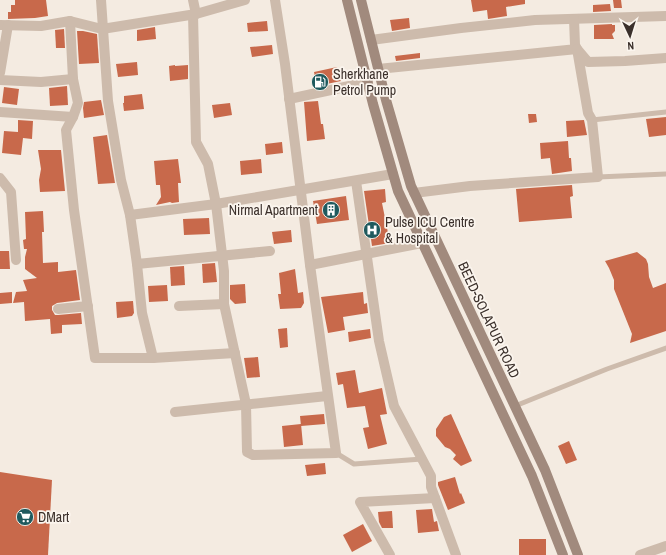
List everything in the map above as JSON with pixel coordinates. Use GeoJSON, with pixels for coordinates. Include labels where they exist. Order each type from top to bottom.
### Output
{"type":"FeatureCollection","features":[{"type":"Feature","properties":{"kind":"main road","name":"BEED-SOLAPUR ROAD"},"geometry":{"type":"LineString","coordinates":[[347,0],[398,191],[532,476],[563,555]]}},
{"type":"Feature","properties":{"kind":"main road","name":"BEED-SOLAPUR ROAD"},"geometry":{"type":"LineString","coordinates":[[361,0],[378,69],[411,186],[545,470],[578,555]]}},
{"type":"Feature","properties":{"kind":"street"},"geometry":{"type":"LineString","coordinates":[[101,0],[108,101],[121,180],[130,215],[142,313],[153,358]]}},
{"type":"Feature","properties":{"kind":"street"},"geometry":{"type":"LineString","coordinates":[[193,0],[196,142],[208,164],[216,204],[224,271],[224,304],[246,404],[248,452],[253,455],[336,453],[327,396],[285,64],[274,0]]}},
{"type":"Feature","properties":{"kind":"street"},"geometry":{"type":"LineString","coordinates":[[0,73],[4,25],[41,26],[70,21],[102,29],[194,14],[245,0]]}},
{"type":"Feature","properties":{"kind":"street"},"geometry":{"type":"LineString","coordinates":[[371,40],[520,22],[666,16]]}},
{"type":"Feature","properties":{"kind":"street"},"geometry":{"type":"LineString","coordinates":[[414,193],[470,186],[598,177],[592,120],[588,113],[577,49],[575,45],[574,19]]}},
{"type":"Feature","properties":{"kind":"street"},"geometry":{"type":"LineString","coordinates":[[70,21],[73,79],[78,103],[66,130],[74,210],[95,358],[153,358],[235,353]]}},
{"type":"Feature","properties":{"kind":"street"},"geometry":{"type":"LineString","coordinates":[[577,49],[588,62],[624,62],[666,58]]}},
{"type":"Feature","properties":{"kind":"street"},"geometry":{"type":"LineString","coordinates":[[378,69],[577,49]]}},
{"type":"Feature","properties":{"kind":"street"},"geometry":{"type":"LineString","coordinates":[[0,80],[41,82],[73,79]]}},
{"type":"Feature","properties":{"kind":"street"},"geometry":{"type":"LineString","coordinates":[[289,99],[368,82]]}},
{"type":"Feature","properties":{"kind":"street"},"geometry":{"type":"LineString","coordinates":[[0,112],[73,117]]}},
{"type":"Feature","properties":{"kind":"street"},"geometry":{"type":"LineString","coordinates":[[130,215],[216,204],[393,174]]}},
{"type":"Feature","properties":{"kind":"street"},"geometry":{"type":"LineString","coordinates":[[0,178],[11,192],[16,260]]}},
{"type":"Feature","properties":{"kind":"street"},"geometry":{"type":"LineString","coordinates":[[356,181],[379,341],[394,406],[431,476],[431,487],[456,555]]}},
{"type":"Feature","properties":{"kind":"street"},"geometry":{"type":"LineString","coordinates":[[310,265],[422,243]]}},
{"type":"Feature","properties":{"kind":"street"},"geometry":{"type":"LineString","coordinates":[[137,264],[270,251]]}},
{"type":"Feature","properties":{"kind":"street"},"geometry":{"type":"LineString","coordinates":[[179,306],[224,304]]}},
{"type":"Feature","properties":{"kind":"street"},"geometry":{"type":"LineString","coordinates":[[58,309],[88,306]]}},
{"type":"Feature","properties":{"kind":"street"},"geometry":{"type":"LineString","coordinates":[[175,412],[327,396]]}},
{"type":"Feature","properties":{"kind":"street"},"geometry":{"type":"LineString","coordinates":[[390,555],[360,502],[435,498]]}},
{"type":"Feature","properties":{"kind":"street"},"geometry":{"type":"LineString","coordinates":[[640,555],[666,546]]}},
{"type":"Feature","properties":{"kind":"lane"},"geometry":{"type":"LineString","coordinates":[[592,120],[666,112]]}},
{"type":"Feature","properties":{"kind":"lane"},"geometry":{"type":"LineString","coordinates":[[598,177],[666,174]]}},
{"type":"Feature","properties":{"kind":"lane"},"geometry":{"type":"LineString","coordinates":[[515,406],[666,348]]}},
{"type":"Feature","properties":{"kind":"lane"},"geometry":{"type":"LineString","coordinates":[[336,453],[354,464],[422,459]]}},
{"type":"Feature","properties":{"kind":"building"},"geometry":{"type":"Polygon","coordinates":[[[15,0],[46,0],[48,16],[8,19],[8,12],[11,12],[11,5],[15,5],[15,0]]]}},
{"type":"Feature","properties":{"kind":"building"},"geometry":{"type":"Polygon","coordinates":[[[471,0],[525,0],[525,4],[506,7],[507,16],[488,19],[487,10],[473,12],[471,0]]]}},
{"type":"Feature","properties":{"kind":"building"},"geometry":{"type":"Polygon","coordinates":[[[613,0],[621,0],[622,8],[614,8],[613,0]]]}},
{"type":"Feature","properties":{"kind":"building"},"geometry":{"type":"Polygon","coordinates":[[[610,4],[611,11],[593,12],[593,5],[610,4]]]}},
{"type":"Feature","properties":{"kind":"building"},"geometry":{"type":"Polygon","coordinates":[[[409,18],[410,28],[392,31],[390,20],[409,18]]]}},
{"type":"Feature","properties":{"kind":"building"},"geometry":{"type":"Polygon","coordinates":[[[267,21],[268,31],[248,32],[247,23],[267,21]]]}},
{"type":"Feature","properties":{"kind":"building"},"geometry":{"type":"Polygon","coordinates":[[[594,25],[615,25],[615,31],[612,34],[614,39],[594,39],[594,25]]]}},
{"type":"Feature","properties":{"kind":"building"},"geometry":{"type":"Polygon","coordinates":[[[155,27],[156,39],[137,41],[137,30],[155,27]]]}},
{"type":"Feature","properties":{"kind":"building"},"geometry":{"type":"Polygon","coordinates":[[[64,29],[65,48],[56,48],[55,30],[64,29]]]}},
{"type":"Feature","properties":{"kind":"building"},"geometry":{"type":"Polygon","coordinates":[[[77,31],[97,34],[99,63],[79,64],[77,31]]]}},
{"type":"Feature","properties":{"kind":"building"},"geometry":{"type":"Polygon","coordinates":[[[272,45],[273,54],[252,57],[250,47],[272,45]]]}},
{"type":"Feature","properties":{"kind":"building"},"geometry":{"type":"Polygon","coordinates":[[[420,53],[420,58],[396,61],[395,56],[420,53]]]}},
{"type":"Feature","properties":{"kind":"building"},"geometry":{"type":"Polygon","coordinates":[[[137,62],[138,75],[118,77],[116,64],[137,62]]]}},
{"type":"Feature","properties":{"kind":"building"},"geometry":{"type":"Polygon","coordinates":[[[188,65],[188,79],[170,81],[169,66],[188,65]]]}},
{"type":"Feature","properties":{"kind":"building"},"geometry":{"type":"Polygon","coordinates":[[[337,67],[341,81],[317,86],[314,72],[337,67]]]}},
{"type":"Feature","properties":{"kind":"building"},"geometry":{"type":"Polygon","coordinates":[[[67,86],[68,105],[50,106],[49,88],[67,86]]]}},
{"type":"Feature","properties":{"kind":"building"},"geometry":{"type":"Polygon","coordinates":[[[4,87],[19,89],[17,105],[2,103],[4,87]]]}},
{"type":"Feature","properties":{"kind":"building"},"geometry":{"type":"Polygon","coordinates":[[[142,94],[144,109],[124,111],[124,96],[142,94]]]}},
{"type":"Feature","properties":{"kind":"building"},"geometry":{"type":"Polygon","coordinates":[[[101,100],[104,115],[84,118],[84,102],[101,100]]]}},
{"type":"Feature","properties":{"kind":"building"},"geometry":{"type":"Polygon","coordinates":[[[318,101],[321,124],[323,124],[325,139],[307,141],[304,102],[318,101]]]}},
{"type":"Feature","properties":{"kind":"building"},"geometry":{"type":"Polygon","coordinates":[[[230,103],[232,115],[214,118],[212,105],[230,103]]]}},
{"type":"Feature","properties":{"kind":"building"},"geometry":{"type":"Polygon","coordinates":[[[528,114],[536,114],[537,122],[529,123],[528,114]]]}},
{"type":"Feature","properties":{"kind":"building"},"geometry":{"type":"Polygon","coordinates":[[[666,117],[666,135],[649,137],[646,119],[666,117]]]}},
{"type":"Feature","properties":{"kind":"building"},"geometry":{"type":"Polygon","coordinates":[[[18,120],[33,121],[32,139],[23,138],[21,155],[2,153],[4,131],[18,132],[18,120]]]}},
{"type":"Feature","properties":{"kind":"building"},"geometry":{"type":"Polygon","coordinates":[[[584,120],[587,135],[567,137],[566,121],[584,120]]]}},
{"type":"Feature","properties":{"kind":"building"},"geometry":{"type":"Polygon","coordinates":[[[107,135],[115,183],[98,184],[93,137],[107,135]]]}},
{"type":"Feature","properties":{"kind":"building"},"geometry":{"type":"Polygon","coordinates":[[[568,141],[569,158],[571,158],[572,171],[552,174],[550,158],[541,159],[540,143],[568,141]]]}},
{"type":"Feature","properties":{"kind":"building"},"geometry":{"type":"Polygon","coordinates":[[[282,142],[283,153],[266,155],[265,144],[282,142]]]}},
{"type":"Feature","properties":{"kind":"building"},"geometry":{"type":"Polygon","coordinates":[[[38,150],[61,150],[65,191],[40,192],[39,180],[41,169],[38,150]]]}},
{"type":"Feature","properties":{"kind":"building"},"geometry":{"type":"Polygon","coordinates":[[[178,159],[181,183],[178,183],[179,202],[156,205],[161,197],[160,185],[156,185],[154,161],[178,159]]]}},
{"type":"Feature","properties":{"kind":"building"},"geometry":{"type":"Polygon","coordinates":[[[261,159],[262,173],[241,175],[240,161],[261,159]]]}},
{"type":"Feature","properties":{"kind":"building"},"geometry":{"type":"Polygon","coordinates":[[[572,185],[573,196],[570,197],[572,218],[519,222],[516,189],[572,185]]]}},
{"type":"Feature","properties":{"kind":"building"},"geometry":{"type":"Polygon","coordinates":[[[385,189],[386,202],[382,203],[390,243],[372,246],[364,191],[385,189]]]}},
{"type":"Feature","properties":{"kind":"building","name":"Nirmal Apartment"},"geometry":{"type":"Polygon","coordinates":[[[346,196],[349,220],[317,224],[313,201],[346,196]]]}},
{"type":"Feature","properties":{"kind":"building"},"geometry":{"type":"Polygon","coordinates":[[[43,211],[43,263],[58,262],[58,272],[76,270],[80,300],[57,303],[52,306],[52,310],[55,315],[81,313],[82,324],[62,325],[62,333],[51,334],[50,319],[25,321],[24,302],[13,303],[16,292],[27,291],[23,280],[37,278],[25,269],[27,249],[24,249],[23,240],[26,239],[25,212],[43,211]]]}},
{"type":"Feature","properties":{"kind":"building"},"geometry":{"type":"Polygon","coordinates":[[[209,218],[210,234],[184,235],[183,219],[209,218]]]}},
{"type":"Feature","properties":{"kind":"building"},"geometry":{"type":"Polygon","coordinates":[[[291,230],[292,242],[274,244],[272,232],[291,230]]]}},
{"type":"Feature","properties":{"kind":"building"},"geometry":{"type":"Polygon","coordinates":[[[0,251],[9,251],[10,269],[0,269],[0,251]]]}},
{"type":"Feature","properties":{"kind":"building"},"geometry":{"type":"Polygon","coordinates":[[[637,252],[646,259],[649,277],[653,288],[666,283],[666,331],[630,343],[632,334],[614,289],[614,280],[605,261],[637,252]]]}},
{"type":"Feature","properties":{"kind":"building"},"geometry":{"type":"Polygon","coordinates":[[[215,263],[217,282],[203,283],[202,264],[215,263]]]}},
{"type":"Feature","properties":{"kind":"building"},"geometry":{"type":"Polygon","coordinates":[[[184,266],[185,285],[171,286],[170,267],[184,266]]]}},
{"type":"Feature","properties":{"kind":"building"},"geometry":{"type":"Polygon","coordinates":[[[295,269],[298,293],[303,292],[304,303],[301,308],[280,309],[278,294],[281,294],[279,273],[295,269]]]}},
{"type":"Feature","properties":{"kind":"building"},"geometry":{"type":"Polygon","coordinates":[[[245,284],[246,303],[235,304],[230,299],[230,285],[245,284]]]}},
{"type":"Feature","properties":{"kind":"building"},"geometry":{"type":"Polygon","coordinates":[[[167,285],[168,301],[149,302],[148,286],[167,285]]]}},
{"type":"Feature","properties":{"kind":"building"},"geometry":{"type":"Polygon","coordinates":[[[12,292],[12,303],[0,304],[0,293],[12,292]]]}},
{"type":"Feature","properties":{"kind":"building"},"geometry":{"type":"Polygon","coordinates":[[[363,292],[364,304],[367,303],[368,313],[343,317],[345,330],[328,333],[321,297],[363,292]]]}},
{"type":"Feature","properties":{"kind":"building"},"geometry":{"type":"Polygon","coordinates":[[[133,301],[134,313],[132,316],[117,318],[116,302],[133,301]]]}},
{"type":"Feature","properties":{"kind":"building"},"geometry":{"type":"Polygon","coordinates":[[[287,328],[288,347],[280,348],[278,329],[287,328]]]}},
{"type":"Feature","properties":{"kind":"building"},"geometry":{"type":"Polygon","coordinates":[[[370,329],[371,338],[349,342],[348,332],[370,329]]]}},
{"type":"Feature","properties":{"kind":"building"},"geometry":{"type":"Polygon","coordinates":[[[258,357],[260,377],[247,378],[244,358],[258,357]]]}},
{"type":"Feature","properties":{"kind":"building"},"geometry":{"type":"Polygon","coordinates":[[[355,370],[359,393],[382,388],[387,414],[380,415],[387,444],[368,449],[363,428],[369,427],[365,406],[347,408],[343,384],[338,385],[336,373],[355,370]]]}},
{"type":"Feature","properties":{"kind":"building"},"geometry":{"type":"Polygon","coordinates":[[[324,414],[325,424],[301,426],[300,416],[324,414]]]}},
{"type":"Feature","properties":{"kind":"building"},"geometry":{"type":"Polygon","coordinates":[[[451,414],[472,461],[461,466],[453,459],[456,455],[450,449],[445,447],[436,436],[436,429],[444,417],[451,414]]]}},
{"type":"Feature","properties":{"kind":"building"},"geometry":{"type":"Polygon","coordinates":[[[301,424],[303,445],[284,447],[282,426],[301,424]]]}},
{"type":"Feature","properties":{"kind":"building"},"geometry":{"type":"Polygon","coordinates":[[[569,441],[577,460],[566,464],[558,446],[569,441]]]}},
{"type":"Feature","properties":{"kind":"building"},"geometry":{"type":"Polygon","coordinates":[[[325,463],[326,474],[307,476],[305,465],[325,463]]]}},
{"type":"Feature","properties":{"kind":"building","name":"DMart"},"geometry":{"type":"Polygon","coordinates":[[[0,472],[52,480],[48,555],[0,555],[0,472]]]}},
{"type":"Feature","properties":{"kind":"building"},"geometry":{"type":"Polygon","coordinates":[[[455,477],[460,494],[461,493],[465,503],[448,510],[438,482],[455,477]]]}},
{"type":"Feature","properties":{"kind":"building"},"geometry":{"type":"Polygon","coordinates":[[[432,509],[434,522],[437,521],[439,531],[418,533],[416,510],[432,509]]]}},
{"type":"Feature","properties":{"kind":"building"},"geometry":{"type":"Polygon","coordinates":[[[392,511],[393,528],[382,528],[379,522],[378,512],[392,511]]]}},
{"type":"Feature","properties":{"kind":"building"},"geometry":{"type":"Polygon","coordinates":[[[363,524],[372,541],[352,552],[343,535],[363,524]]]}},
{"type":"Feature","properties":{"kind":"building"},"geometry":{"type":"Polygon","coordinates":[[[519,539],[546,539],[546,555],[519,555],[519,539]]]}},
{"type":"Feature","properties":{"kind":"place","name":"Sherkhane Petrol Pump"},"geometry":{"type":"Point","coordinates":[320,82]}},
{"type":"Feature","properties":{"kind":"place","name":"Nirmal Apartment"},"geometry":{"type":"Point","coordinates":[331,210]}},
{"type":"Feature","properties":{"kind":"place","name":"Pulse ICU Centre & Hospital"},"geometry":{"type":"Point","coordinates":[372,230]}},
{"type":"Feature","properties":{"kind":"place","name":"DMart"},"geometry":{"type":"Point","coordinates":[25,517]}}]}
